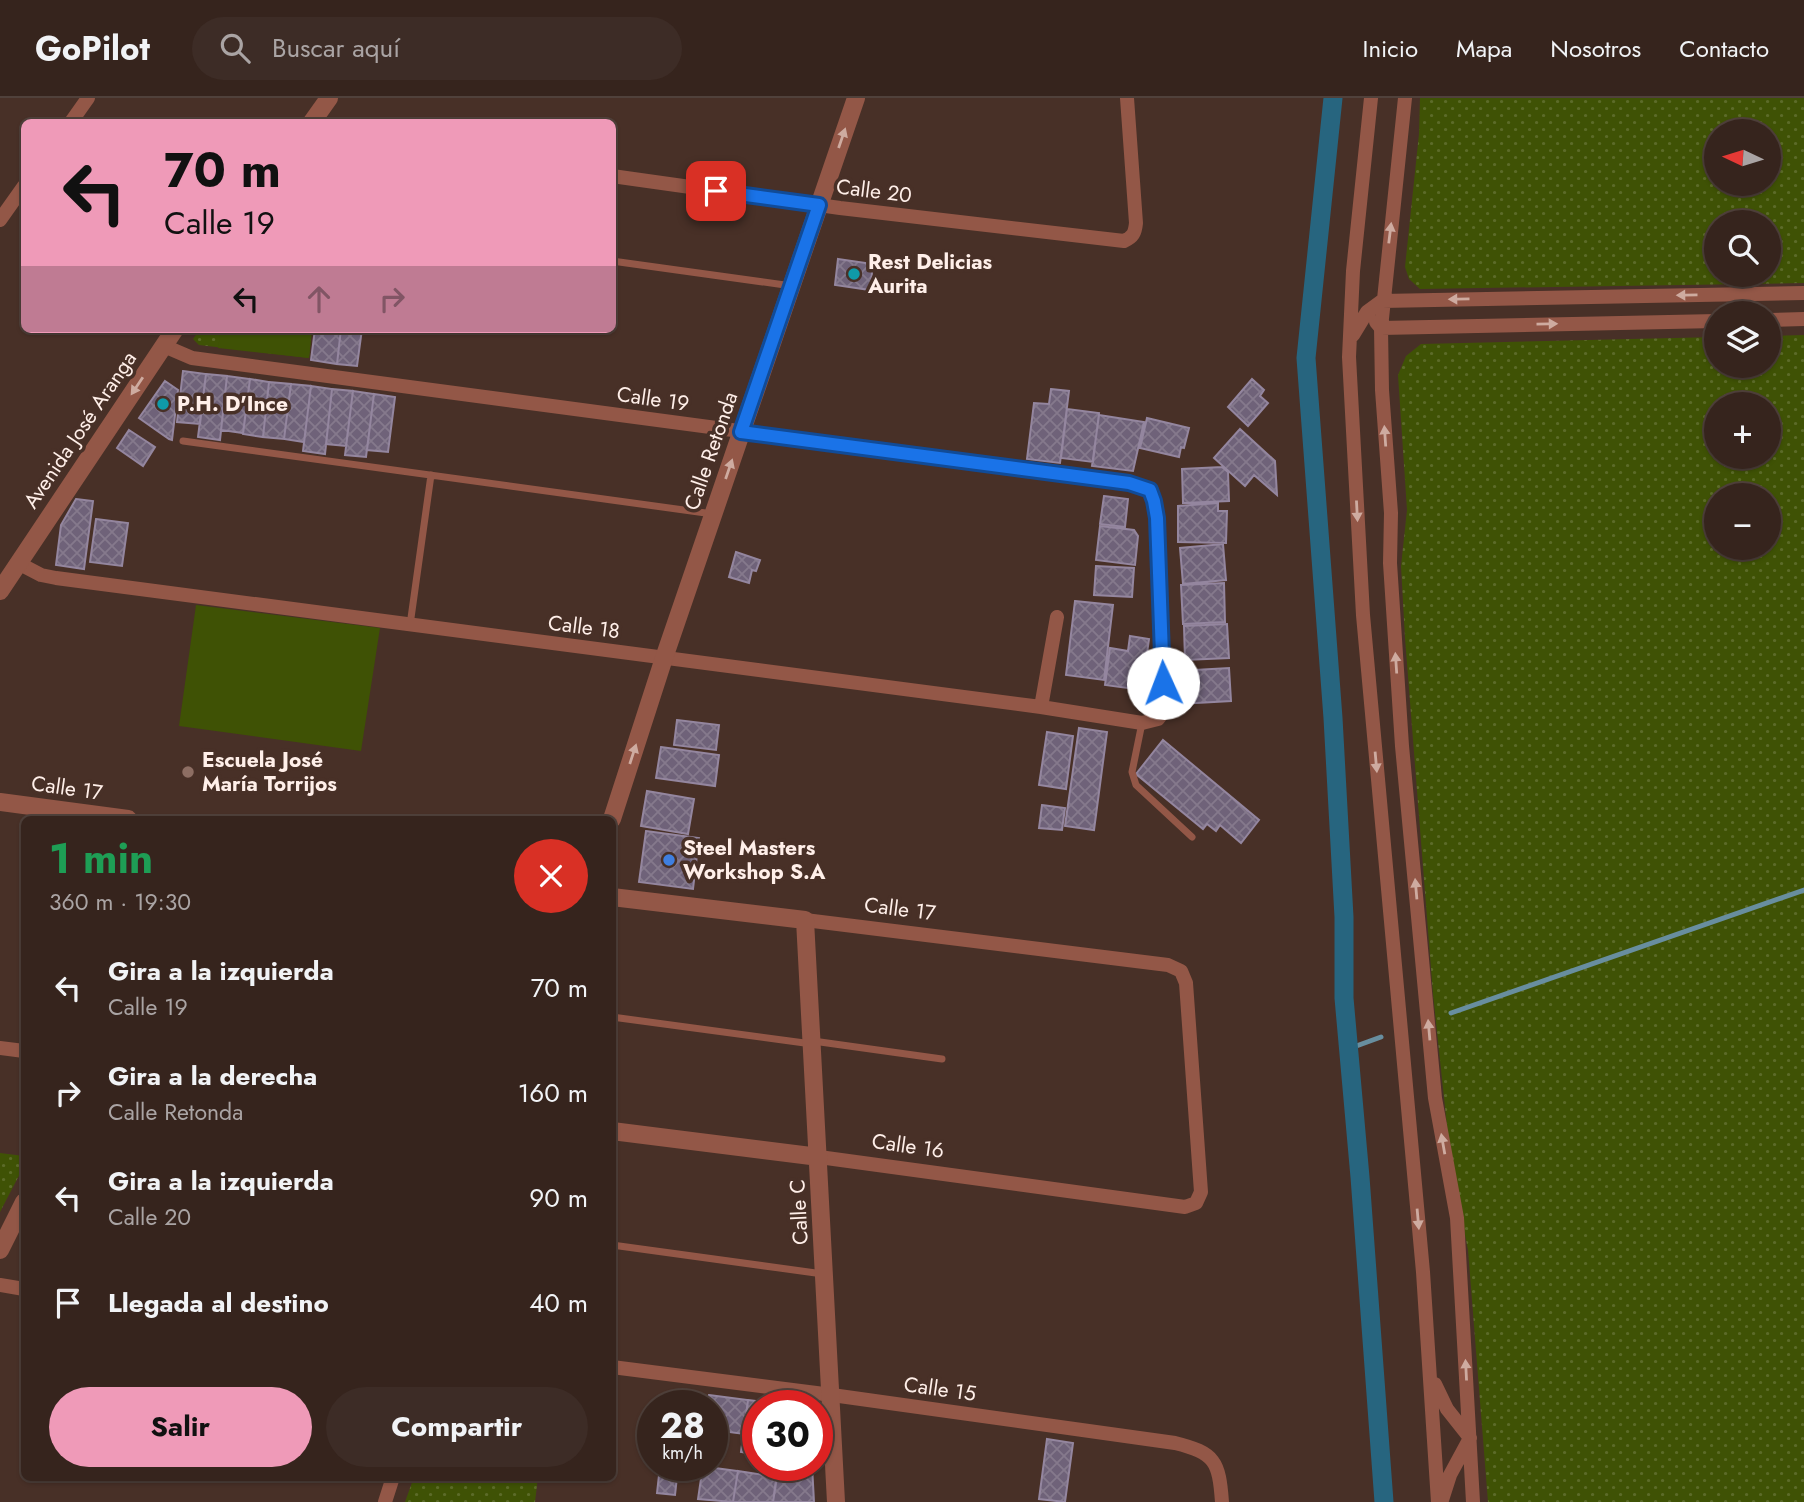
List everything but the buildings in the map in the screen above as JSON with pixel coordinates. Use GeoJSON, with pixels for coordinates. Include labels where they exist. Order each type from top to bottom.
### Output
{"type":"FeatureCollection","features":[{"type":"Feature","properties":{"kind":"street"},"geometry":{"type":"LineString","coordinates":[[73,119],[88,98]]}},
{"type":"Feature","properties":{"kind":"street"},"geometry":{"type":"LineString","coordinates":[[314,119],[329,98]]}},
{"type":"Feature","properties":{"kind":"street","name":"Calle Retonda"},"geometry":{"type":"LineString","coordinates":[[613,816],[664,658],[856,98]]}},
{"type":"Feature","properties":{"kind":"street","name":"Calle 20"},"geometry":{"type":"LineString","coordinates":[[616,177],[819,205],[1117,241],[1131,239],[1136,223],[1127,98]]}},
{"type":"Feature","properties":{"kind":"street"},"geometry":{"type":"LineString","coordinates":[[1371,98],[1353,271],[1349,357],[1363,615],[1432,1374],[1440,1502]]}},
{"type":"Feature","properties":{"kind":"street"},"geometry":{"type":"LineString","coordinates":[[1405,98],[1381,328],[1382,390],[1391,513],[1390,563],[1402,746],[1435,1098],[1457,1218],[1473,1502]]}},
{"type":"Feature","properties":{"kind":"street"},"geometry":{"type":"LineString","coordinates":[[0,220],[21,190]]}},
{"type":"Feature","properties":{"kind":"street"},"geometry":{"type":"LineString","coordinates":[[1353,271],[1357,293],[1367,312],[1381,328]]}},
{"type":"Feature","properties":{"kind":"street"},"geometry":{"type":"LineString","coordinates":[[1349,357],[1354,333],[1367,312],[1382,301],[1804,293]]}},
{"type":"Feature","properties":{"kind":"street"},"geometry":{"type":"LineString","coordinates":[[1781,320],[1804,319]]}},
{"type":"Feature","properties":{"kind":"street"},"geometry":{"type":"LineString","coordinates":[[1381,328],[1704,321]]}},
{"type":"Feature","properties":{"kind":"street","name":"Avenida José Aranga"},"geometry":{"type":"LineString","coordinates":[[0,591],[172,333]]}},
{"type":"Feature","properties":{"kind":"street","name":"Calle 19"},"geometry":{"type":"LineString","coordinates":[[164,346],[192,358],[1129,483],[1150,490],[1157,518],[1164,711],[1158,719],[1145,722]]}},
{"type":"Feature","properties":{"kind":"street","name":"Calle 18"},"geometry":{"type":"LineString","coordinates":[[18,563],[55,579],[1145,722]]}},
{"type":"Feature","properties":{"kind":"street"},"geometry":{"type":"LineString","coordinates":[[1041,707],[1057,617]]}},
{"type":"Feature","properties":{"kind":"street","name":"Calle 17"},"geometry":{"type":"LineString","coordinates":[[0,802],[105,816]]}},
{"type":"Feature","properties":{"kind":"street","name":"Calle 17"},"geometry":{"type":"LineString","coordinates":[[616,897],[1168,965],[1181,971],[1186,983],[1201,1192],[1196,1203]]}},
{"type":"Feature","properties":{"kind":"street","name":"Calle C"},"geometry":{"type":"LineString","coordinates":[[805,920],[832,1390]]}},
{"type":"Feature","properties":{"kind":"street"},"geometry":{"type":"LineString","coordinates":[[0,1048],[21,1051]]}},
{"type":"Feature","properties":{"kind":"street","name":"Calle 16"},"geometry":{"type":"LineString","coordinates":[[616,1132],[1185,1207],[1196,1203]]}},
{"type":"Feature","properties":{"kind":"street"},"geometry":{"type":"LineString","coordinates":[[0,1250],[21,1208]]}},
{"type":"Feature","properties":{"kind":"street"},"geometry":{"type":"LineString","coordinates":[[0,1285],[21,1288]]}},
{"type":"Feature","properties":{"kind":"street","name":"Calle 15"},"geometry":{"type":"LineString","coordinates":[[616,1368],[793,1390]]}},
{"type":"Feature","properties":{"kind":"street"},"geometry":{"type":"LineString","coordinates":[[1432,1374],[1447,1409],[1470,1438]]}},
{"type":"Feature","properties":{"kind":"street","name":"Calle 15"},"geometry":{"type":"LineString","coordinates":[[833,1395],[1175,1443],[1200,1449],[1216,1466],[1221,1482],[1222,1502]]}},
{"type":"Feature","properties":{"kind":"street","name":"Calle C"},"geometry":{"type":"LineString","coordinates":[[833,1422],[836,1502]]}},
{"type":"Feature","properties":{"kind":"street"},"geometry":{"type":"LineString","coordinates":[[1440,1502],[1450,1475],[1470,1438]]}},
{"type":"Feature","properties":{"kind":"street"},"geometry":{"type":"LineString","coordinates":[[385,1502],[392,1481]]}},
{"type":"Feature","properties":{"kind":"lane"},"geometry":{"type":"LineString","coordinates":[[616,262],[792,286]]}},
{"type":"Feature","properties":{"kind":"lane"},"geometry":{"type":"LineString","coordinates":[[183,441],[713,514]]}},
{"type":"Feature","properties":{"kind":"lane"},"geometry":{"type":"LineString","coordinates":[[410,625],[431,475]]}},
{"type":"Feature","properties":{"kind":"lane"},"geometry":{"type":"LineString","coordinates":[[1145,722],[1132,772],[1136,785],[1192,836]]}},
{"type":"Feature","properties":{"kind":"lane"},"geometry":{"type":"LineString","coordinates":[[616,1018],[942,1059]]}},
{"type":"Feature","properties":{"kind":"lane"},"geometry":{"type":"LineString","coordinates":[[616,1246],[825,1274]]}},
{"type":"Feature","properties":{"kind":"green space"},"geometry":{"type":"Polygon","coordinates":[[[1420,98],[1804,98],[1804,283],[1781,283],[1781,210],[1704,210],[1704,285],[1420,289],[1409,279],[1405,267],[1419,134],[1420,98]]]}},
{"type":"Feature","properties":{"kind":"green space"},"geometry":{"type":"Polygon","coordinates":[[[197,333],[312,333],[309,358],[199,345],[193,339],[197,333]]]}},
{"type":"Feature","properties":{"kind":"green space"},"geometry":{"type":"Polygon","coordinates":[[[220,333],[312,333],[309,358],[218,348],[220,333]]]}},
{"type":"Feature","properties":{"kind":"green space"},"geometry":{"type":"Polygon","coordinates":[[[1804,335],[1804,1502],[1488,1502],[1468,1250],[1451,1164],[1433,994],[1405,638],[1401,566],[1407,510],[1398,375],[1406,356],[1421,344],[1704,337],[1704,378],[1781,378],[1781,336],[1804,335]]]}},
{"type":"Feature","properties":{"kind":"green space"},"geometry":{"type":"Polygon","coordinates":[[[196,605],[380,628],[361,751],[179,726],[196,605]]]}},
{"type":"Feature","properties":{"kind":"green space"},"geometry":{"type":"Polygon","coordinates":[[[0,1153],[21,1156],[21,1172],[0,1212],[0,1153]]]}},
{"type":"Feature","properties":{"kind":"green space"},"geometry":{"type":"Polygon","coordinates":[[[413,1481],[538,1481],[535,1502],[405,1502],[413,1481]]]}},
{"type":"Feature","properties":{"kind":"waterway"},"geometry":{"type":"LineString","coordinates":[[1333,98],[1306,358],[1333,718],[1344,917],[1344,998],[1384,1502]]}},
{"type":"Feature","properties":{"kind":"waterway"},"geometry":{"type":"LineString","coordinates":[[1451,1013],[1804,890]]}},
{"type":"Feature","properties":{"kind":"waterway"},"geometry":{"type":"LineString","coordinates":[[1348,1049],[1381,1037]]}},
{"type":"Feature","properties":{"kind":"place","name":"Rest Delicias Aurita"},"geometry":{"type":"Point","coordinates":[854,274]}},
{"type":"Feature","properties":{"kind":"place","name":"P.H. D'Ince"},"geometry":{"type":"Point","coordinates":[163,404]}},
{"type":"Feature","properties":{"kind":"place","name":"Escuela José María Torrijos"},"geometry":{"type":"Point","coordinates":[188,772]}},
{"type":"Feature","properties":{"kind":"place","name":"Steel Masters Workshop S.A"},"geometry":{"type":"Point","coordinates":[669,860]}},
{"type":"Feature","properties":{"kind":"route"},"geometry":{"type":"LineString","coordinates":[[716,191],[819,205],[741,432],[1129,483],[1150,490],[1157,518],[1163,683]]}}]}
